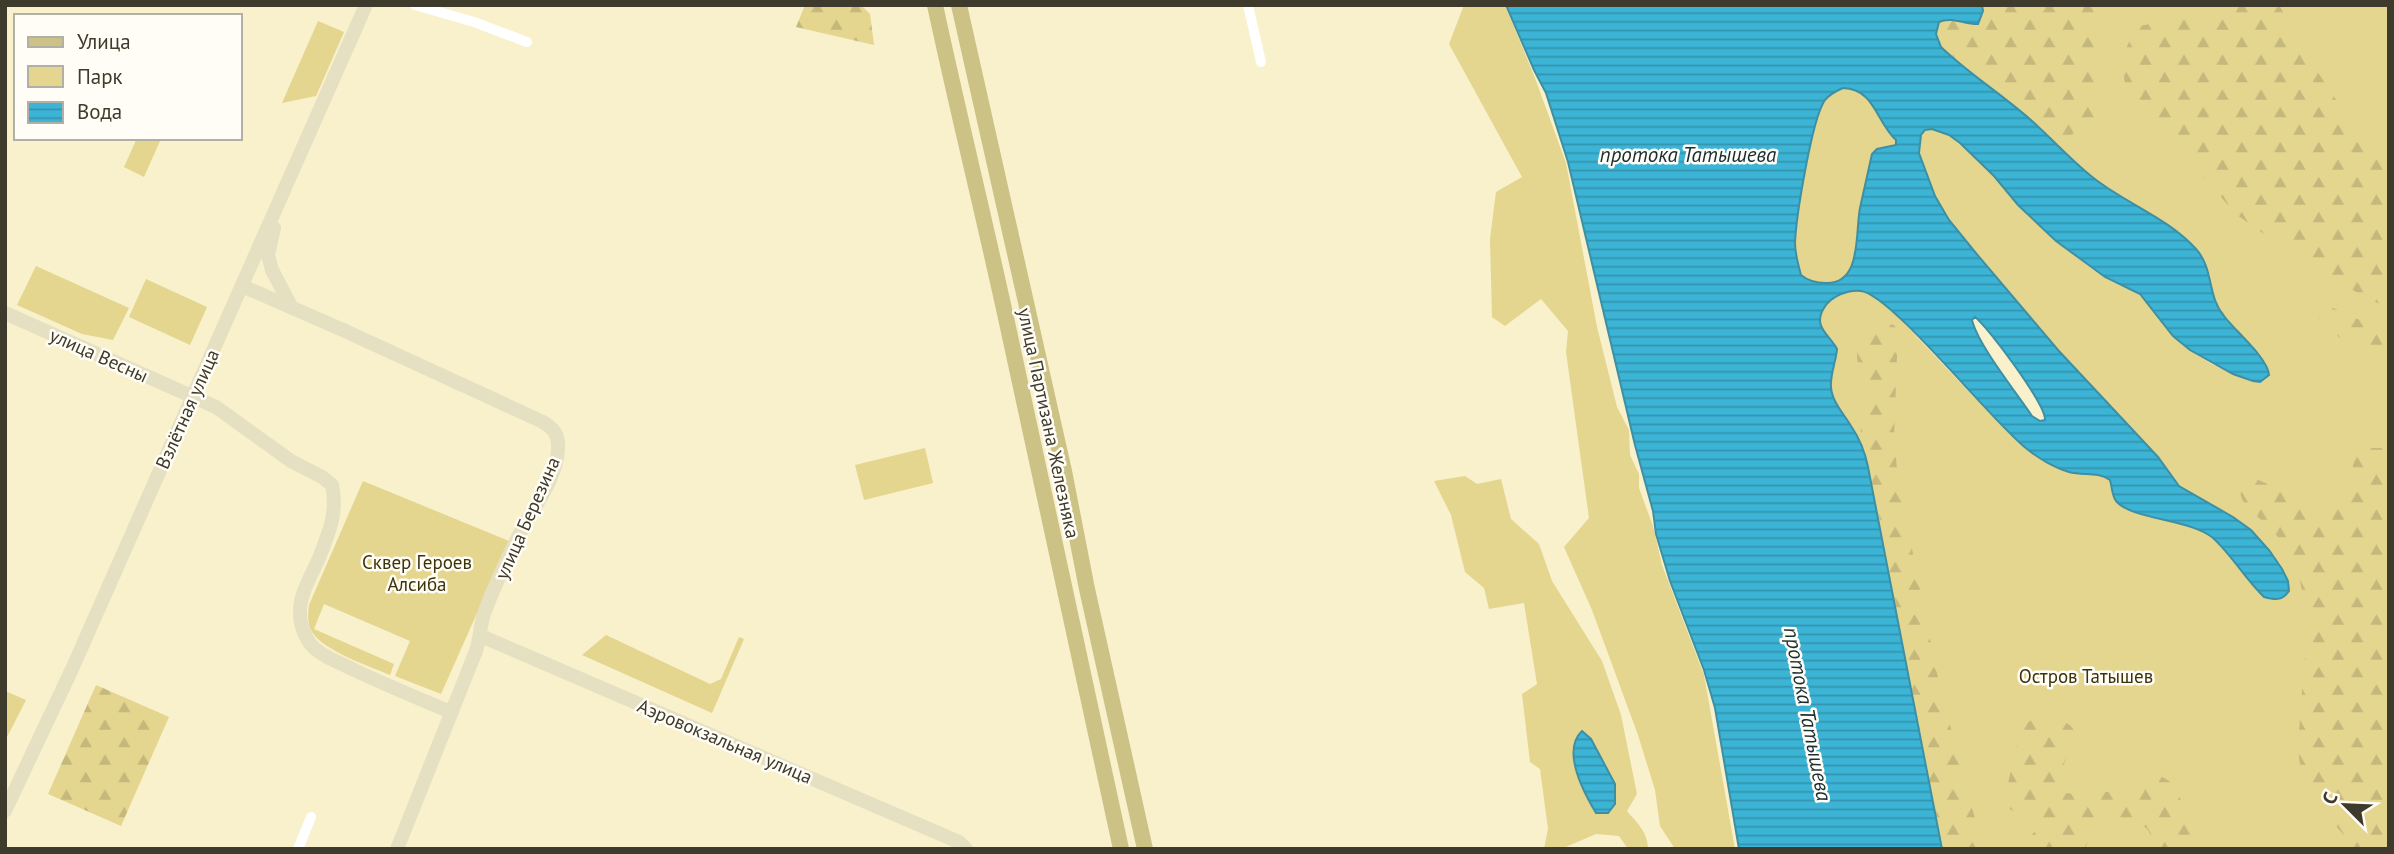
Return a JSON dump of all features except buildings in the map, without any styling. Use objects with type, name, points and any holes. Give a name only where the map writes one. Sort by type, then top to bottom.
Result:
[{"type":"main road","name":"улица Партизана Железняка","points":[[935,5],[1121,849]]},
{"type":"main road","name":"улица Партизана Железняка","points":[[959,5],[1062,459],[1087,589],[1145,849]]},
{"type":"main road","points":[[942,37],[949,26],[964,29]]},
{"type":"main road","points":[[1064,595],[1087,589]]},
{"type":"street","name":"Взлётная улица","points":[[5,811],[72,669],[366,5]]},
{"type":"street","points":[[415,5],[474,22],[527,42]]},
{"type":"street","points":[[1248,5],[1261,62]]},
{"type":"street","points":[[279,199],[268,256],[272,270],[292,308]]},
{"type":"street","name":"улица Березина","points":[[242,286],[543,422],[557,434],[557,458],[538,504],[521,531],[483,617],[481,636],[440,746],[397,849]]},
{"type":"street","name":"улица Весны","points":[[5,313],[193,397]]},
{"type":"street","points":[[193,397],[216,407],[281,454],[332,485],[335,505],[333,522],[301,599],[301,626],[316,650],[451,712]]},
{"type":"street","name":"Аэровокзальная улица","points":[[481,636],[959,842],[967,849]]},
{"type":"street","points":[[298,849],[311,817]]},
{"type":"green space","points":[[805,5],[861,5],[870,14],[874,45],[796,27]]},
{"type":"green space","points":[[1464,5],[1505,5],[1566,163],[1597,327],[1617,407],[1629,430],[1630,455],[1639,474],[1639,488],[1653,526],[1662,565],[1704,675],[1735,849],[1675,849],[1660,826],[1655,790],[1638,735],[1592,610],[1564,547],[1589,518],[1566,352],[1568,331],[1541,299],[1505,326],[1492,317],[1490,239],[1496,192],[1522,177],[1449,44]]},
{"type":"green space","name":"Остров Татышев","points":[[1982,5],[2389,5],[2389,849],[1942,849],[1864,449],[1831,390],[1836,361],[1835,343],[1822,329],[1819,320],[1824,307],[1830,301],[1849,291],[1862,290],[1873,296],[1899,318],[1990,414],[2084,473],[2104,476],[2110,480],[2115,499],[2123,507],[2202,531],[2212,537],[2254,587],[2209,504],[2179,486],[2140,437],[2058,350],[1949,220],[1922,163],[1921,140],[1925,130],[1938,130],[1964,145],[2038,225],[2104,277],[2145,299],[2171,332],[2195,354],[2238,376],[2266,379],[2261,358],[2219,310],[2212,297],[2210,275],[2137,206],[2091,176],[2032,121],[1975,25]]},
{"type":"green space","points":[[1982,5],[2093,5],[2098,109],[2097,115],[2089,123],[2056,143],[1941,47],[1936,34],[1939,22],[1952,20],[1975,25],[1981,18]]},
{"type":"green space","points":[[2244,5],[2279,5],[2311,62],[2389,174],[2389,309],[2291,253],[2237,215],[2128,93],[2124,58],[2129,42],[2140,26]]},
{"type":"green space","points":[[318,21],[344,32],[316,96],[282,103]]},
{"type":"green space","points":[[1843,88],[1858,92],[1869,101],[1896,145],[1877,149],[1860,209],[1850,270],[1841,281],[1820,283],[1801,274],[1795,243],[1796,230],[1805,168],[1820,110],[1827,98]]},
{"type":"green space","points":[[136,140],[160,141],[144,177],[124,167]]},
{"type":"green space","points":[[36,266],[129,308],[113,340],[82,334],[17,305]]},
{"type":"green space","points":[[146,279],[207,307],[190,345],[129,317]]},
{"type":"green space","points":[[2311,298],[2389,333],[2389,362],[2344,341],[2308,306],[2307,302]]},
{"type":"green space","points":[[1889,324],[1898,330],[1894,438],[1898,479],[1936,669],[1968,796],[1985,849],[1942,849],[1877,505],[1862,445],[1861,426],[1869,404],[1870,391],[1859,366],[1858,351],[1860,344],[1869,334]]},
{"type":"green space","points":[[925,448],[933,483],[864,500],[855,465]]},
{"type":"green space","points":[[2364,448],[2389,448],[2389,849],[2356,849],[2320,805],[2303,775],[2298,746],[2306,642],[2301,586],[2285,546],[2248,508],[2240,492],[2247,481],[2256,479],[2329,510],[2349,499],[2352,492],[2353,466],[2356,457]]},
{"type":"green space","points":[[1465,476],[1477,484],[1501,479],[1511,519],[1539,544],[1552,581],[1602,661],[1621,715],[1637,794],[1627,811],[1644,833],[1648,849],[1628,849],[1619,836],[1596,834],[1561,849],[1544,849],[1548,829],[1540,769],[1530,762],[1522,694],[1537,684],[1524,603],[1489,609],[1484,588],[1465,572],[1451,515],[1434,481]]},
{"type":"green space","name":"Сквер Героев Алсиба","points":[[363,481],[509,541],[441,694],[395,676],[410,641],[324,604],[314,629],[394,664],[390,675],[336,652],[318,639],[310,629],[309,605]]},
{"type":"green space","points":[[606,635],[710,684],[721,679],[739,637],[744,639],[712,713],[582,655]]},
{"type":"green space","points":[[96,685],[169,717],[121,826],[48,794]]},
{"type":"green space","points":[[5,691],[26,700],[5,741]]},
{"type":"green space","points":[[2035,718],[2064,722],[2069,724],[2075,733],[2064,764],[2055,779],[2060,791],[2074,794],[2104,792],[2129,788],[2148,778],[2163,778],[2174,788],[2195,827],[2197,839],[2194,849],[2157,849],[2147,829],[2141,824],[2119,819],[2097,828],[2085,849],[2023,849],[2042,821],[2042,816],[2039,811],[2030,807],[2012,810],[2005,797],[2018,738],[2025,724]]},
{"type":"water","name":"протока Татышева","points":[[1506,5],[1982,5],[1983,11],[1978,24],[1949,20],[1939,22],[1936,34],[1941,47],[2021,111],[2091,176],[2172,228],[2196,249],[2206,265],[2219,308],[2263,361],[2269,375],[2260,382],[2253,381],[2233,374],[2190,350],[2173,336],[2140,294],[2105,277],[2056,241],[1960,143],[1949,135],[1932,129],[1925,130],[1921,135],[1919,153],[1935,196],[1949,220],[1975,252],[2058,350],[2158,457],[2179,486],[2233,517],[2251,530],[2269,550],[2288,581],[2289,591],[2278,599],[2264,597],[2213,538],[2191,527],[2124,507],[2116,501],[2110,480],[2069,472],[2036,456],[2011,435],[1918,336],[1876,298],[1861,291],[1840,295],[1830,300],[1820,320],[1823,330],[1837,349],[1831,387],[1836,403],[1860,441],[1867,461],[1942,849],[1739,849],[1715,708],[1656,534],[1653,511],[1568,162],[1546,93]],"holes":[[[1843,88],[1854,90],[1869,100],[1896,140],[1896,145],[1877,149],[1872,154],[1851,267],[1838,281],[1819,283],[1801,275],[1795,243],[1796,230],[1805,168],[1820,110],[1827,98]],[[1975,317],[2016,367],[2036,399],[2045,420],[2040,421],[2032,416],[1998,368],[1976,330],[1972,320]]]},
{"type":"water","points":[[1582,731],[1591,739],[1615,784],[1615,804],[1608,813],[1596,813],[1577,772],[1574,749],[1576,739]]}]
